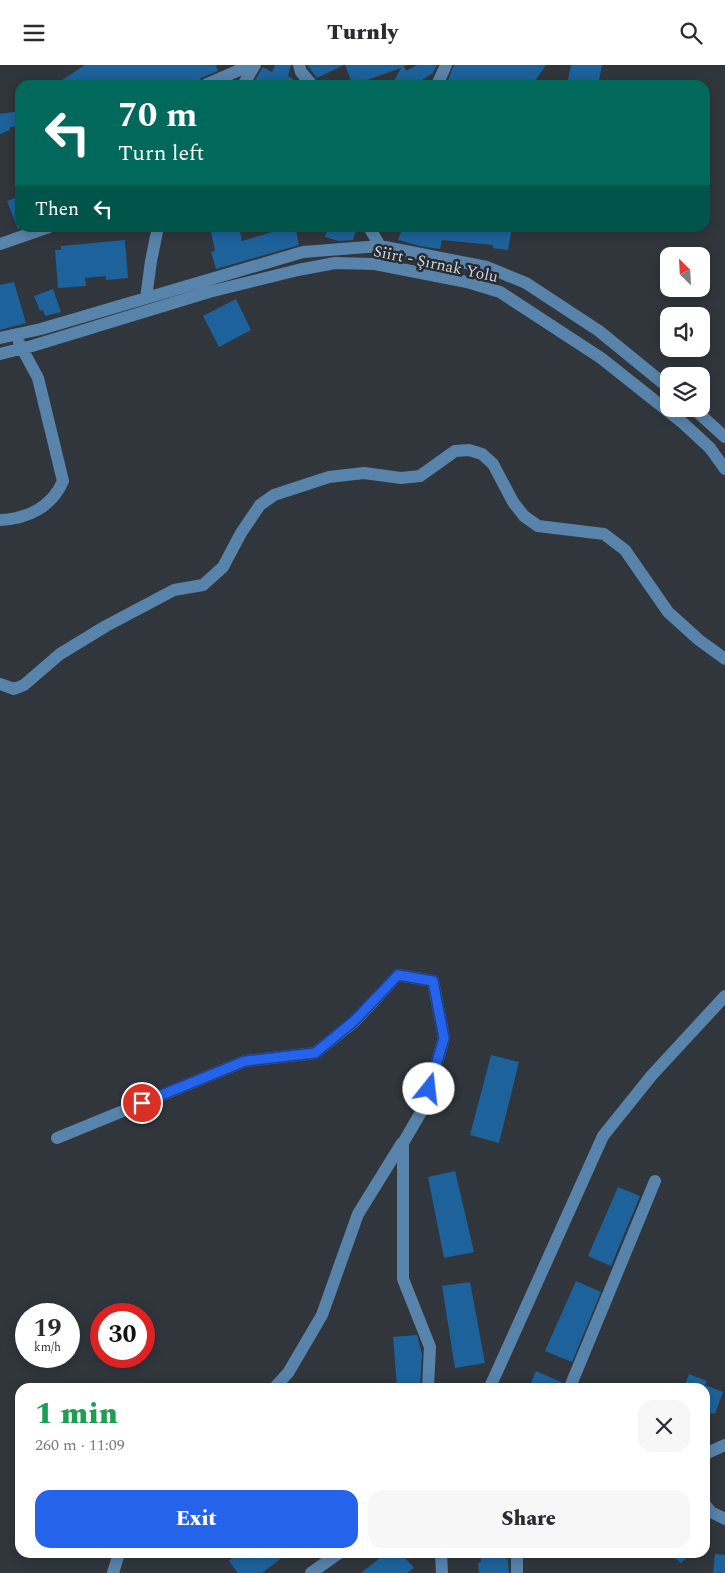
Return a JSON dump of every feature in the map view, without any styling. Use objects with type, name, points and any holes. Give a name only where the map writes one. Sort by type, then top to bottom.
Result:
[{"type":"street","points":[[217,80],[251,65]]},
{"type":"street","points":[[246,80],[255,65]]},
{"type":"street","points":[[299,65],[301,72],[308,80]]},
{"type":"street","points":[[439,80],[446,65]]},
{"type":"street","points":[[0,244],[35,232]]},
{"type":"street","points":[[146,297],[150,261],[157,232]]},
{"type":"street","points":[[372,232],[380,246]]},
{"type":"street","name":"Siirt - Şırnak Yolu","points":[[0,338],[303,252],[380,246],[487,267],[526,283],[600,331],[660,381]]},
{"type":"street","name":"Siirt - Şırnak Yolu","points":[[0,354],[209,292],[298,270],[335,263],[375,264],[467,282],[500,292],[608,364],[683,423],[710,448],[725,469]]},
{"type":"street","points":[[0,520],[12,520],[38,511],[58,493],[63,481],[38,378],[13,335]]},
{"type":"street","points":[[703,417],[725,437]]},
{"type":"street","points":[[0,684],[14,689],[24,685],[60,654],[106,626],[174,590],[203,585],[223,567],[241,533],[260,505],[274,495],[329,477],[364,473],[402,478],[420,476],[455,451],[469,450],[482,454],[493,464],[513,502],[524,516],[538,526],[604,534],[625,550],[668,612],[699,640],[725,659]]},
{"type":"street","points":[[57,1138],[245,1061],[315,1053],[354,1021],[398,975],[433,981],[444,1038],[424,1107],[358,1214],[322,1315],[288,1373],[279,1383]]},
{"type":"street","points":[[492,1383],[603,1136],[658,1068],[725,996]]},
{"type":"street","points":[[403,1143],[403,1279],[430,1347],[428,1383]]},
{"type":"street","points":[[572,1383],[655,1181]]},
{"type":"street","points":[[710,1452],[725,1445]]},
{"type":"street","points":[[710,1511],[725,1519]]},
{"type":"street","points":[[113,1573],[118,1558]]},
{"type":"street","points":[[311,1573],[332,1558]]},
{"type":"street","points":[[439,1572],[440,1558]]},
{"type":"street","points":[[517,1558],[518,1573]]},
{"type":"building","points":[[85,65],[216,65],[218,71],[200,80],[62,80]]},
{"type":"building","points":[[275,65],[291,65],[288,76],[294,80],[255,80],[263,67],[272,72]]},
{"type":"building","points":[[307,65],[344,65],[317,78]]},
{"type":"building","points":[[345,65],[407,65],[404,66],[406,71],[417,65],[437,65],[433,73],[422,80],[395,80],[401,68],[367,80],[351,80]]},
{"type":"building","points":[[454,65],[546,65],[536,80],[448,80]]},
{"type":"building","points":[[571,65],[602,65],[599,80],[568,80]]},
{"type":"building","points":[[15,112],[15,126],[10,127],[10,130],[0,134],[0,114]]},
{"type":"building","points":[[15,198],[15,221],[7,201]]},
{"type":"building","points":[[211,232],[240,232],[242,241],[272,232],[296,232],[299,245],[216,269],[211,252],[215,251]]},
{"type":"building","points":[[326,232],[355,232],[353,240],[339,241],[325,237]]},
{"type":"building","points":[[401,232],[511,232],[508,250],[493,248],[493,245],[442,240],[440,249],[398,240]]},
{"type":"building","points":[[125,240],[128,278],[106,280],[106,276],[85,278],[86,286],[58,288],[55,250],[61,250],[61,246]]},
{"type":"building","points":[[14,282],[26,323],[0,330],[0,285]]},
{"type":"building","points":[[53,289],[61,312],[45,316],[43,310],[40,311],[34,296]]},
{"type":"building","points":[[236,299],[251,330],[219,347],[203,316]]},
{"type":"building","points":[[491,1055],[519,1062],[499,1143],[470,1135]]},
{"type":"building","points":[[455,1171],[474,1252],[444,1258],[428,1177]]},
{"type":"building","points":[[618,1187],[640,1196],[611,1266],[588,1256]]},
{"type":"building","points":[[576,1281],[601,1292],[572,1362],[545,1351]]},
{"type":"building","points":[[470,1282],[485,1363],[455,1368],[442,1286]]},
{"type":"building","points":[[417,1335],[422,1354],[420,1383],[397,1383],[393,1337]]},
{"type":"building","points":[[536,1371],[563,1383],[531,1383]]},
{"type":"building","points":[[689,1374],[707,1381],[706,1383],[686,1383]]},
{"type":"building","points":[[710,1387],[723,1392],[715,1414],[710,1412]]},
{"type":"building","points":[[715,1554],[725,1555],[725,1573],[713,1573]]},
{"type":"building","points":[[233,1558],[282,1558],[262,1573],[238,1573],[229,1561]]},
{"type":"building","points":[[380,1558],[405,1558],[414,1568],[407,1573],[361,1573]]},
{"type":"building","points":[[481,1558],[506,1558],[508,1559],[509,1573],[479,1573],[478,1563],[481,1562]]},
{"type":"building","points":[[676,1558],[686,1558],[681,1563]]},
{"type":"route","points":[[142,1103],[245,1061],[315,1053],[354,1021],[398,975],[433,981],[444,1038],[429,1089]]}]
